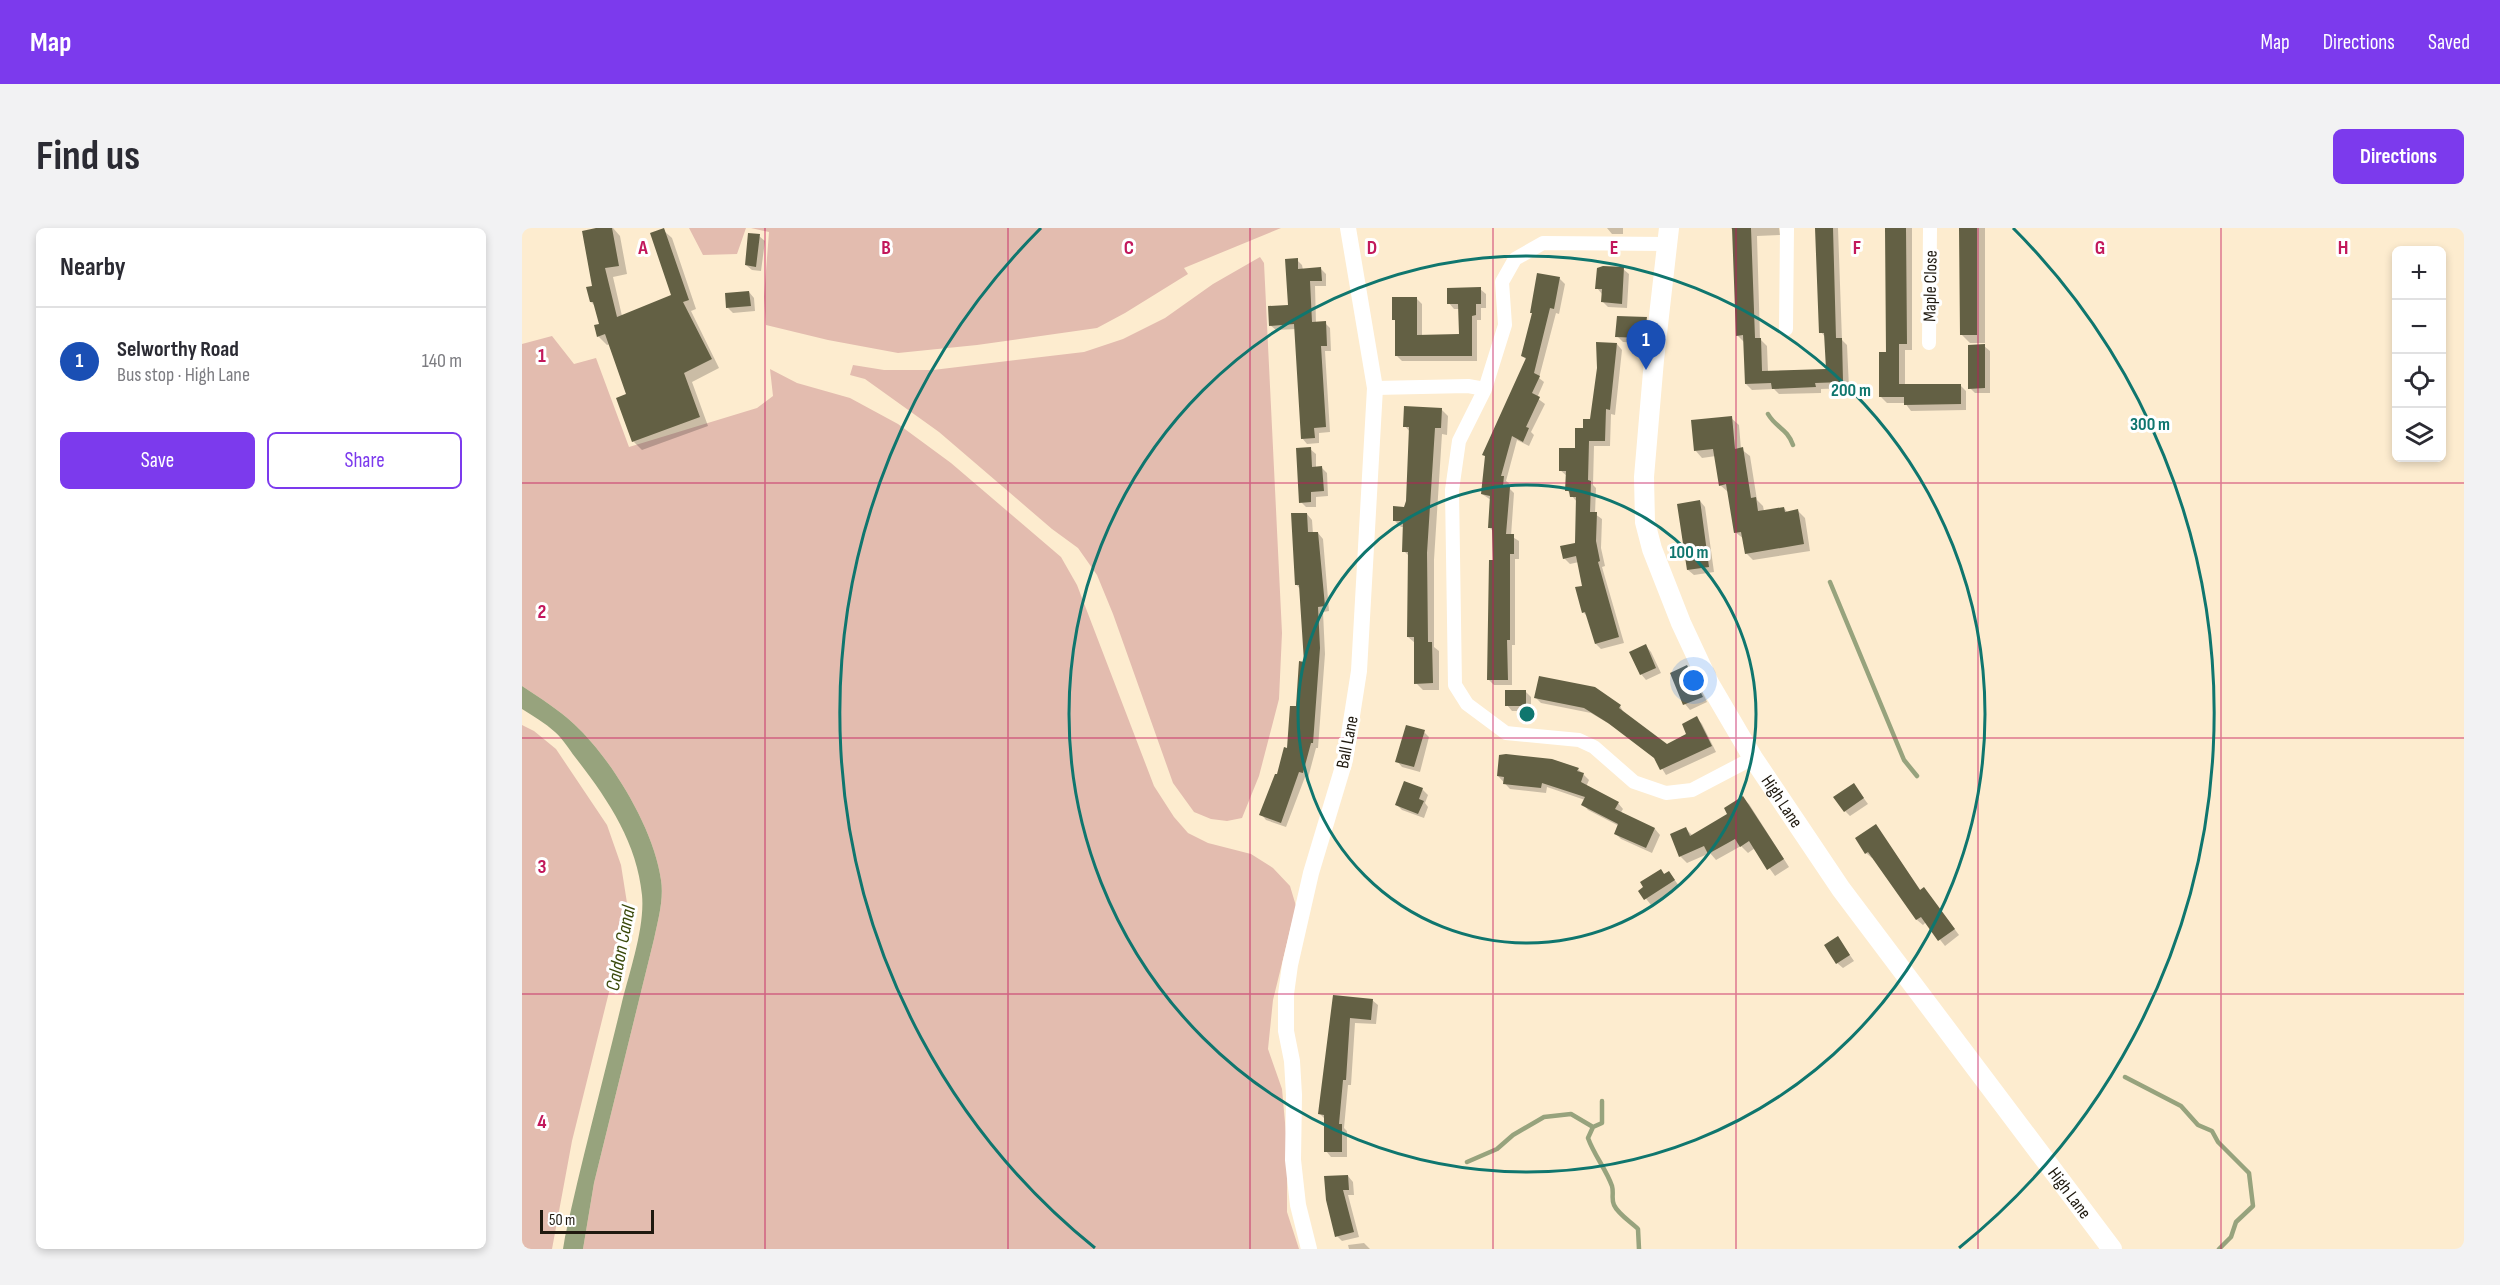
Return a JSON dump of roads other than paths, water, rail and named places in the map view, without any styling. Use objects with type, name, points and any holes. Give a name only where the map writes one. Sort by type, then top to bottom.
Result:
[{"type":"main road","name":"High Lane","points":[[1669,236],[1644,477],[1645,522],[1659,570],[1681,623],[1709,683],[1753,758],[1841,889],[2112,1249]]},
{"type":"street","name":"Ball Lane","points":[[1309,1249],[1296,1194],[1293,1160],[1294,1095],[1292,1061],[1286,1031],[1286,994],[1290,965],[1311,873],[1345,760],[1359,671],[1375,388],[1348,228]]},
{"type":"street","points":[[1786,329],[1787,228]]},
{"type":"street","name":"Maple Close","points":[[1929,343],[1930,228]]},
{"type":"street","points":[[1669,236],[1543,243],[1515,259],[1502,282],[1505,325],[1485,389],[1459,441],[1452,490],[1455,685],[1467,704],[1506,733],[1580,740],[1594,747],[1634,782],[1666,793],[1692,790],[1753,758]]},
{"type":"street","points":[[1375,388],[1468,386],[1485,389]]},
{"type":"waterway","points":[[1768,414],[1788,435],[1793,445]]},
{"type":"waterway","points":[[1830,582],[1904,760],[1917,776]]},
{"type":"waterway","points":[[2125,1077],[2181,1106],[2198,1125],[2212,1131],[2218,1142],[2249,1173],[2253,1206],[2236,1222],[2231,1237],[2219,1249]]},
{"type":"waterway","points":[[1602,1101],[1602,1123],[1593,1127],[1588,1138],[1612,1186],[1614,1205],[1638,1229],[1639,1249]]},
{"type":"waterway","points":[[1467,1162],[1497,1149],[1513,1135],[1544,1117],[1571,1114],[1593,1127]]},
{"type":"place","name":"Selworthy Road","points":[[1646,370]]},
{"type":"water label","name":"Caldon Canal","points":[[620,948]]}]
